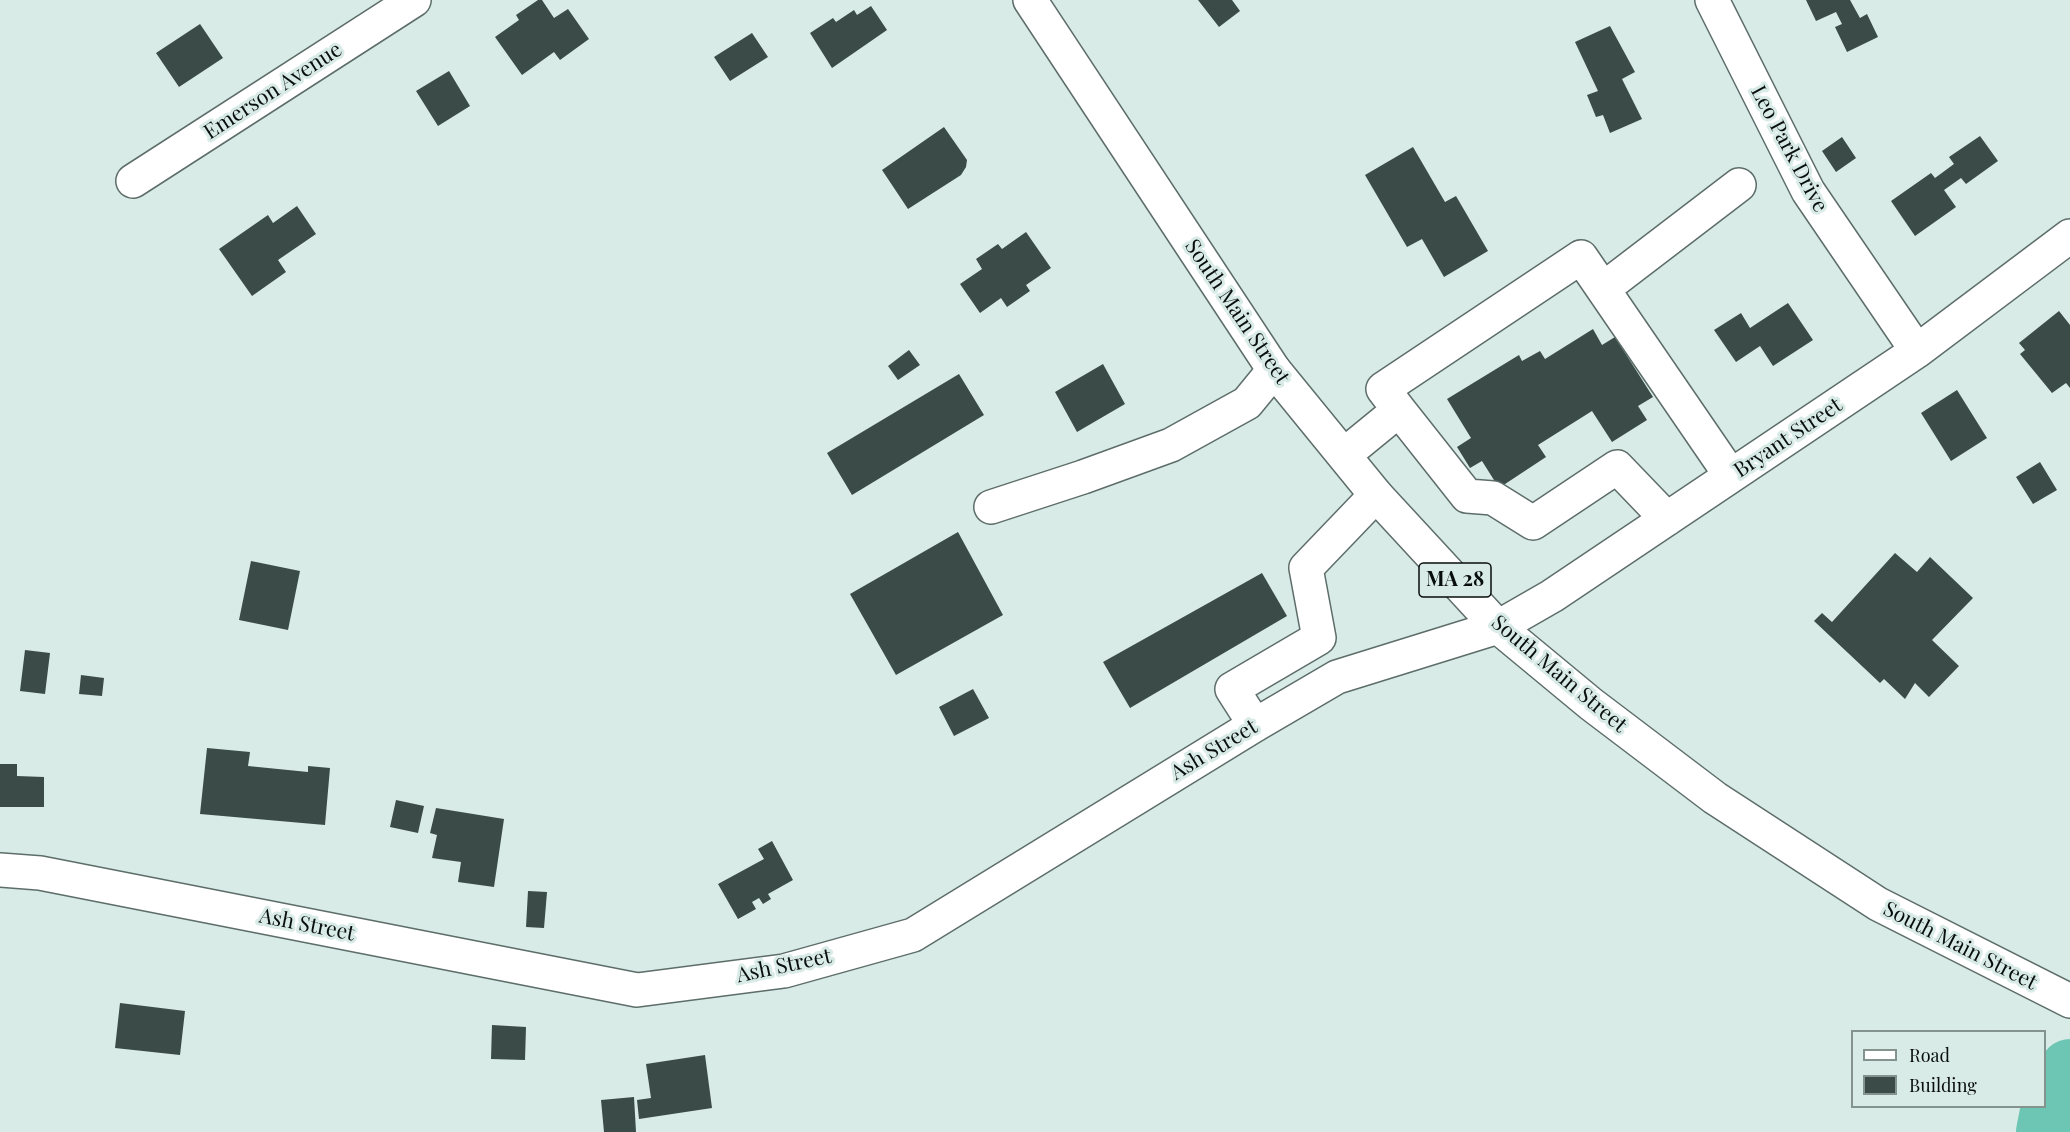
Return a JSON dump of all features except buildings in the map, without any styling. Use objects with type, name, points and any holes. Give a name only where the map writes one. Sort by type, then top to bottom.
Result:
[{"type":"street","name":"Emerson Avenue","points":[[133,181],[414,0]]},
{"type":"street","name":"South Main Street","points":[[1030,0],[1274,370],[1376,495],[1498,627],[1592,704],[1715,798],[1878,904],[2057,995]]},
{"type":"street","name":"Leo Park Drive","points":[[1712,0],[1808,191],[1917,351]]},
{"type":"street","points":[[1603,289],[1739,185]]},
{"type":"street","name":"Bryant Street","points":[[1498,627],[1552,596],[1917,351],[2070,236]]},
{"type":"street","points":[[1667,519],[1617,467],[1533,523],[1493,498],[1467,496],[1383,389],[1581,257],[1731,476]]},
{"type":"street","points":[[991,507],[1171,446],[1247,403],[1274,370]]},
{"type":"street","points":[[1344,455],[1399,410]]},
{"type":"street","points":[[1348,674],[1319,638],[1306,568],[1376,495]]},
{"type":"street","name":"Ash Street","points":[[0,870],[40,873],[637,990],[784,970],[913,935],[1255,724],[1337,677],[1498,627]]},
{"type":"street","points":[[1255,724],[1232,689],[1319,638]]},
{"type":"waterway","points":[[2047,1132],[2055,1091],[2070,1070]]}]
